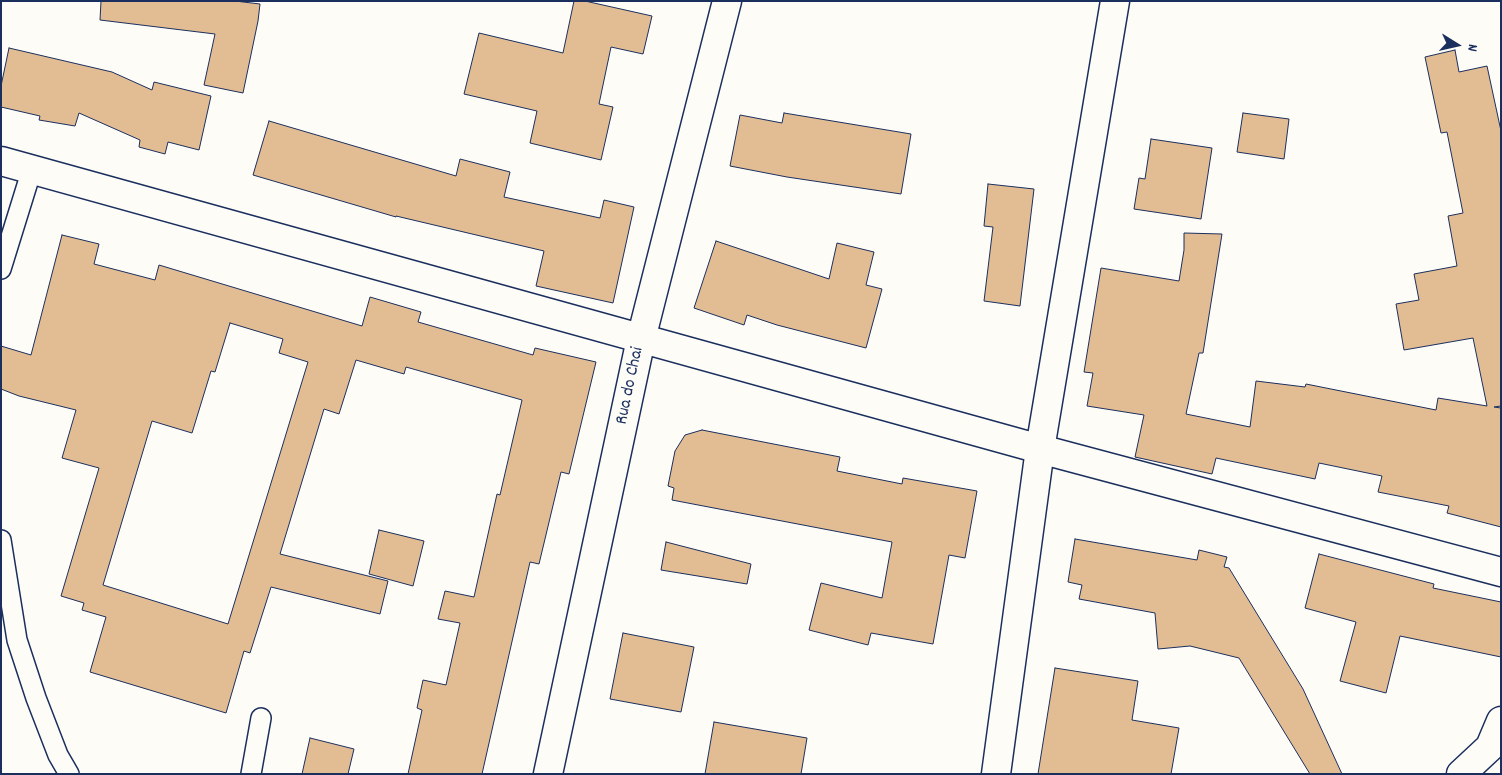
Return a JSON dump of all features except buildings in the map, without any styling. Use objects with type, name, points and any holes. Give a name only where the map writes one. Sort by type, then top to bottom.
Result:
[{"type":"street","name":"Rua do Chai","points":[[548,774],[641,339],[728,1]]},
{"type":"street","points":[[996,774],[1040,449],[1115,1]]},
{"type":"street","points":[[1,161],[1040,449],[1501,572]]},
{"type":"street","points":[[1461,774],[1490,747],[1501,721]]},
{"type":"lane","points":[[1,269],[32,170]]},
{"type":"lane","points":[[1,540],[17,640],[36,698],[58,755],[69,774]]},
{"type":"lane","points":[[251,774],[261,718]]}]
